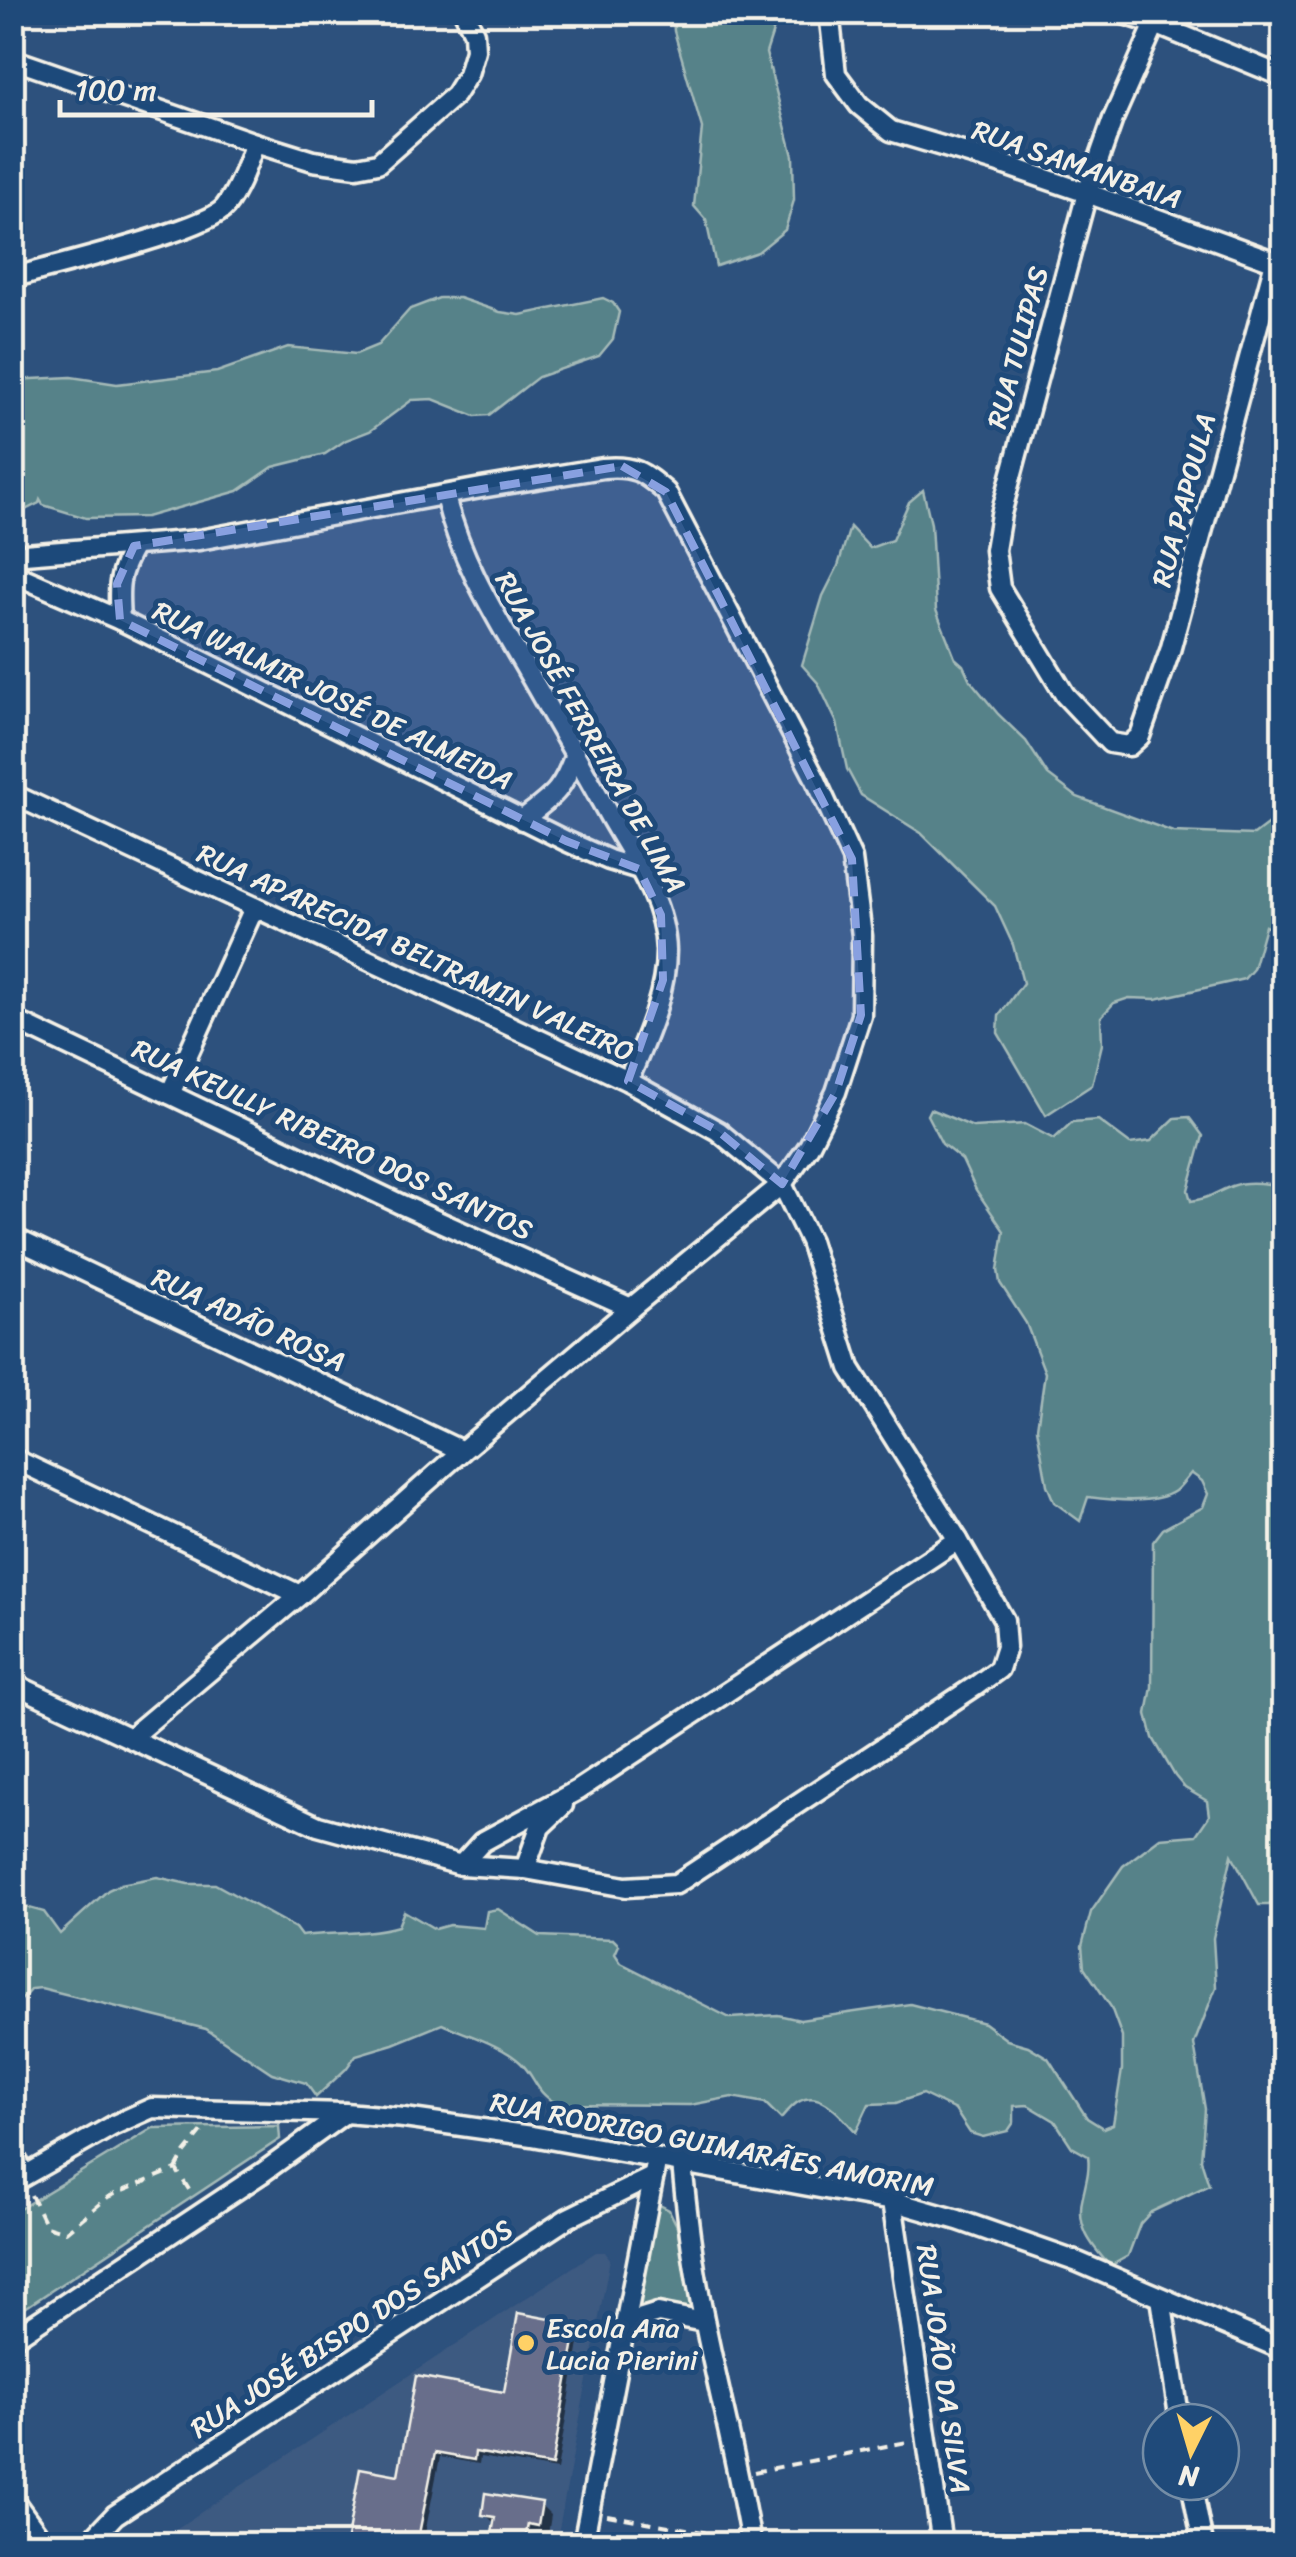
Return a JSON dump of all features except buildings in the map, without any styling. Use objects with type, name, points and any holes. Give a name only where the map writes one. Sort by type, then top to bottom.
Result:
[{"type":"street","points":[[12,59],[254,143],[313,161],[357,168],[378,164],[455,95],[468,74],[475,50],[474,33],[464,12]]},
{"type":"street","name":"RUA SAMANBAIA","points":[[829,12],[836,74],[859,105],[891,131],[996,162],[1280,263]]},
{"type":"street","points":[[1118,12],[1159,18],[1284,77]]},
{"type":"street","name":"RUA TULIPAS","points":[[1129,746],[1110,743],[1065,695],[1000,588],[995,550],[1001,514],[1087,193],[1113,119],[1159,18]]},
{"type":"street","points":[[12,276],[196,226],[224,210],[242,178],[254,143]]},
{"type":"street","name":"RUA PAPOULA","points":[[1129,746],[1140,736],[1170,652],[1280,263]]},
{"type":"street","points":[[12,555],[199,540],[622,466],[643,472],[666,492],[815,778],[852,859],[862,936],[861,1016],[836,1092],[809,1146],[782,1184],[462,1451],[130,1738]]},
{"type":"street","name":"RUA JOSÉ FERREIRA DE LIMA","points":[[445,496],[464,553],[490,606],[639,869],[661,915],[666,949],[663,980],[628,1082]]},
{"type":"street","name":"RUA WALMIR JOSÉ DE ALMEIDA","points":[[120,620],[117,584],[134,546]]},
{"type":"street","name":"RUA WALMIR JOSÉ DE ALMEIDA","points":[[12,574],[120,620],[566,842],[639,869]]},
{"type":"street","name":"RUA WALMIR JOSÉ DE ALMEIDA","points":[[522,820],[555,794],[566,780],[575,754]]},
{"type":"street","name":"RUA APARECIDA BELTRAMIN VALEIRO","points":[[12,794],[628,1082],[718,1131],[782,1184]]},
{"type":"street","points":[[170,1094],[254,908]]},
{"type":"street","name":"RUA KEULLY RIBEIRO DOS SANTOS","points":[[12,1018],[400,1204],[631,1308]]},
{"type":"street","points":[[12,1683],[318,1826],[461,1865],[524,1869],[626,1887],[676,1884],[999,1669],[1006,1647],[1004,1620],[850,1368],[810,1242],[782,1184]]},
{"type":"street","name":"RUA ADÃO ROSA","points":[[12,1237],[462,1451]]},
{"type":"street","points":[[12,1458],[300,1595]]},
{"type":"street","points":[[461,1865],[482,1842],[578,1790],[958,1540]]},
{"type":"street","points":[[524,1869],[540,1827],[578,1790]]},
{"type":"street","name":"RUA RODRIGO GUIMARÃES AMORIM","points":[[19,2179],[152,2108],[345,2112],[404,2118],[495,2131],[655,2167],[682,2163],[892,2201],[1078,2262],[1284,2350]]},
{"type":"street","points":[[12,2339],[262,2173],[345,2112]]},
{"type":"street","points":[[12,2152],[19,2179]]},
{"type":"street","points":[[682,2163],[704,2322],[740,2474],[751,2542]]},
{"type":"street","points":[[583,2544],[655,2167]]},
{"type":"street","name":"RUA JOSÉ BISPO DOS SANTOS","points":[[93,2544],[116,2515],[568,2218],[655,2167]]},
{"type":"street","name":"RUA JOÃO DA SILVA","points":[[892,2201],[942,2544]]},
{"type":"street","points":[[1161,2298],[1177,2402]]},
{"type":"street","points":[[626,2322],[658,2313],[704,2322]]},
{"type":"street","points":[[12,2498],[46,2544]]},
{"type":"street","points":[[1195,2502],[1203,2544]]},
{"type":"path","points":[[31,2195],[46,2226],[66,2232],[108,2197],[176,2169],[208,2122]]},
{"type":"path","points":[[176,2169],[196,2202]]},
{"type":"path","points":[[740,2474],[925,2438]]},
{"type":"path","points":[[590,2512],[751,2542]]},
{"type":"highlighted area","points":[[622,466],[666,492],[852,859],[861,1015],[836,1092],[782,1184],[718,1131],[628,1081],[663,980],[661,915],[639,869],[566,841],[120,620],[117,584],[134,546]]},
{"type":"shaded area","points":[[596,2252],[605,2252],[610,2259],[556,2544],[153,2544]]},
{"type":"green space","points":[[673,13],[779,13],[766,53],[793,156],[794,200],[785,230],[758,252],[716,266],[706,220],[694,206],[702,128],[674,31]]},
{"type":"green space","points":[[439,298],[459,298],[520,315],[603,298],[619,312],[613,339],[599,356],[538,377],[489,415],[475,416],[433,399],[412,400],[370,431],[325,454],[273,467],[238,491],[146,517],[86,518],[43,505],[40,500],[13,516],[13,380],[71,377],[117,384],[217,372],[288,347],[356,354],[378,345],[410,309]]},
{"type":"green space","points":[[923,490],[931,524],[936,610],[955,658],[998,714],[1026,741],[1048,775],[1077,797],[1173,832],[1254,835],[1283,813],[1283,942],[1275,930],[1265,926],[1253,969],[1244,979],[1156,999],[1129,998],[1114,1003],[1101,1017],[1102,1044],[1092,1085],[1046,1115],[998,1033],[999,1016],[1023,983],[1013,945],[995,906],[921,833],[861,795],[847,769],[837,723],[818,683],[802,665],[850,527],[870,548],[892,540],[909,502]]},
{"type":"green space","points":[[930,1109],[973,1127],[1025,1124],[1054,1139],[1072,1122],[1098,1120],[1130,1144],[1151,1141],[1175,1118],[1189,1117],[1203,1136],[1188,1190],[1191,1201],[1244,1183],[1283,1187],[1283,1892],[1269,1905],[1259,1905],[1232,1855],[1213,1938],[1216,1987],[1194,2044],[1205,2109],[1201,2160],[1209,2185],[1151,2212],[1140,2224],[1128,2256],[1110,2266],[1091,2243],[1081,2217],[1088,2156],[1072,2147],[1055,2121],[1028,2105],[1014,2106],[1014,2122],[1008,2131],[983,2137],[970,2133],[955,2110],[922,2094],[896,2103],[869,2104],[856,2132],[824,2102],[808,2098],[797,2102],[781,2119],[765,2103],[732,2097],[690,2105],[557,2104],[513,2057],[442,2024],[356,2055],[316,2097],[306,2083],[272,2073],[206,2029],[41,1988],[31,1989],[13,2009],[12,1898],[18,1905],[44,1912],[60,1934],[108,1890],[157,1877],[188,1884],[215,1884],[295,1928],[301,1936],[386,1929],[398,1926],[404,1911],[435,1929],[449,1925],[484,1928],[487,1911],[498,1909],[540,1936],[613,1939],[619,1945],[615,1954],[621,1963],[730,2018],[778,2015],[800,2020],[910,2004],[984,2023],[1007,2040],[1048,2058],[1087,2118],[1103,2128],[1113,2124],[1122,2070],[1122,2037],[1111,2007],[1084,1967],[1082,1946],[1091,1912],[1123,1866],[1160,1838],[1196,1835],[1209,1816],[1207,1801],[1185,1788],[1175,1776],[1153,1738],[1147,1714],[1152,1687],[1153,1542],[1163,1529],[1203,1507],[1208,1494],[1202,1481],[1191,1473],[1175,1491],[1156,1498],[1088,1497],[1080,1521],[1054,1502],[1047,1485],[1037,1428],[1045,1373],[1026,1323],[1000,1283],[1004,1231],[976,1190],[962,1160],[942,1144],[927,1115]]},
{"type":"green space","points":[[279,2126],[280,2139],[13,2316],[13,2213],[153,2128]]},
{"type":"green space","points":[[654,2202],[669,2210],[677,2226],[693,2308],[634,2305]]},
{"type":"place","name":"Escola Ana Lucia Pierini","points":[[526,2343]]}]
